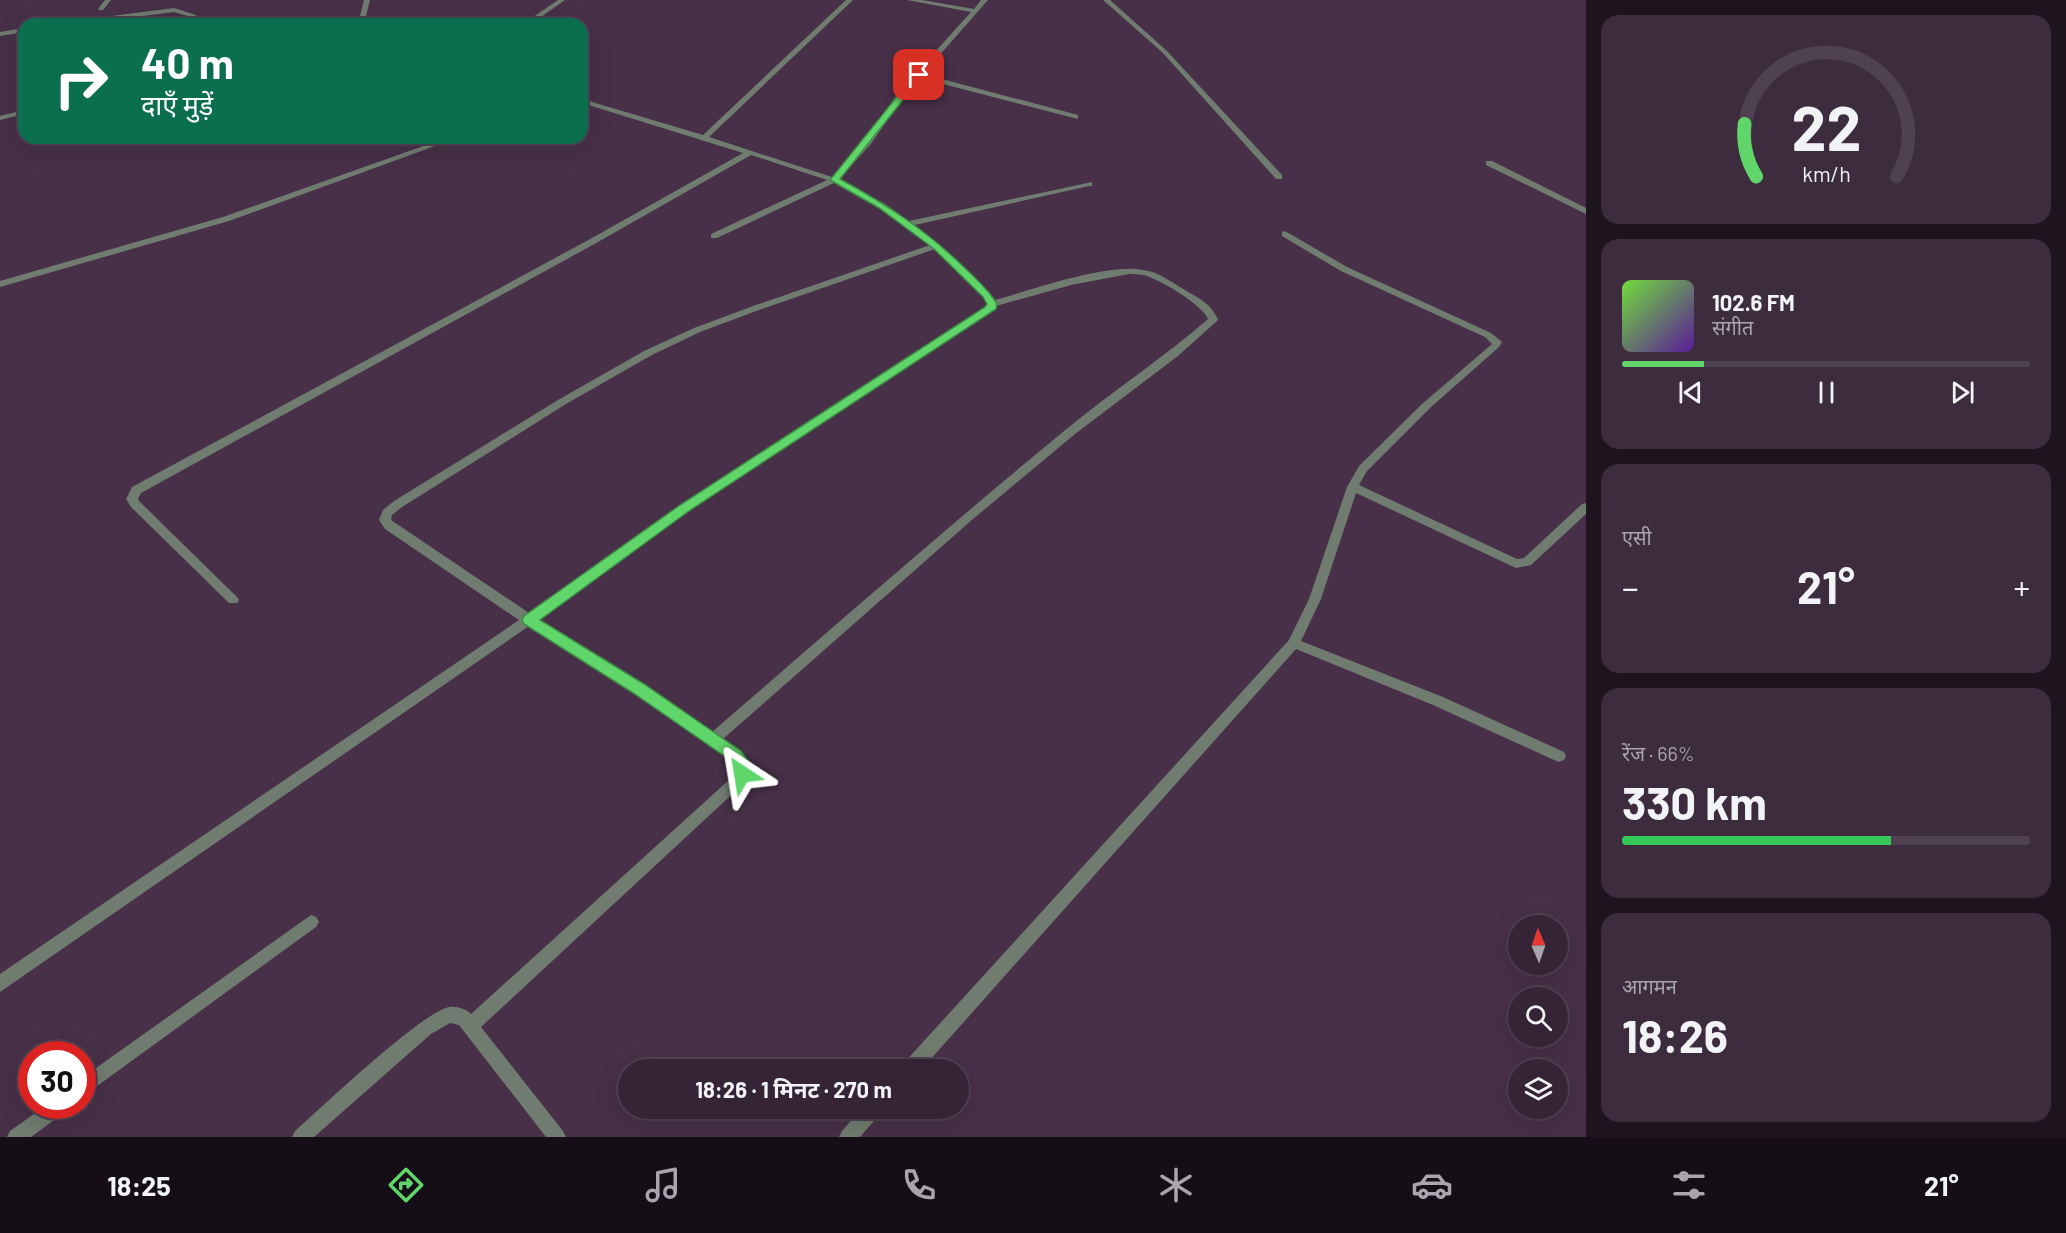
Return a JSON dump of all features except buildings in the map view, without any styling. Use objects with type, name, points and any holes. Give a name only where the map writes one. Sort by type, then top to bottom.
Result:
[{"type":"street","points":[[101,9],[108,0]]},
{"type":"street","points":[[362,18],[367,0]]},
{"type":"street","points":[[535,18],[562,0]]},
{"type":"street","points":[[705,137],[850,0]]},
{"type":"street","points":[[910,0],[977,11]]},
{"type":"street","points":[[714,236],[834,180],[919,75],[985,0]]},
{"type":"street","points":[[1106,0],[1164,51],[1279,177]]},
{"type":"street","points":[[104,18],[174,10],[189,12],[194,18]]},
{"type":"street","points":[[0,34],[18,31]]},
{"type":"street","points":[[919,75],[1075,117]]},
{"type":"street","points":[[588,103],[705,137],[834,180],[882,206],[908,224],[936,246],[987,295],[992,304]]},
{"type":"street","points":[[0,118],[18,114]]},
{"type":"street","points":[[0,284],[226,219],[436,144]]},
{"type":"street","points":[[233,600],[135,504],[132,499],[136,490],[603,236],[750,152]]},
{"type":"street","points":[[1489,163],[1586,212]]},
{"type":"street","points":[[908,224],[1089,184]]},
{"type":"street","points":[[919,1059],[1294,643],[1315,598],[1353,487],[1372,458],[1467,368],[1496,345],[1497,342],[1488,335],[1344,269],[1285,234]]},
{"type":"street","points":[[470,1026],[735,783],[742,774],[743,765],[735,756],[639,688],[529,620],[389,526],[385,520],[387,513],[562,402],[648,353],[697,330],[756,308],[936,246]]},
{"type":"street","points":[[712,740],[969,516],[1071,431],[1174,354],[1213,320],[1212,314],[1202,304],[1156,277],[1133,270],[1077,281],[992,304]]},
{"type":"street","points":[[0,984],[529,620],[684,508],[982,316],[992,304]]},
{"type":"street","points":[[1353,487],[1515,564],[1527,562],[1586,507]]},
{"type":"street","points":[[1294,643],[1438,701],[1559,756]]},
{"type":"street","points":[[96,1079],[311,922]]},
{"type":"street","points":[[301,1137],[425,1028],[449,1015],[463,1017],[557,1137]]},
{"type":"street","points":[[16,1137],[41,1119]]},
{"type":"street","points":[[848,1137],[864,1119]]},
{"type":"route","points":[[742,774],[743,765],[735,756],[639,688],[529,620],[684,508],[990,309],[992,304],[987,295],[936,246],[882,206],[834,180],[919,75]]}]
